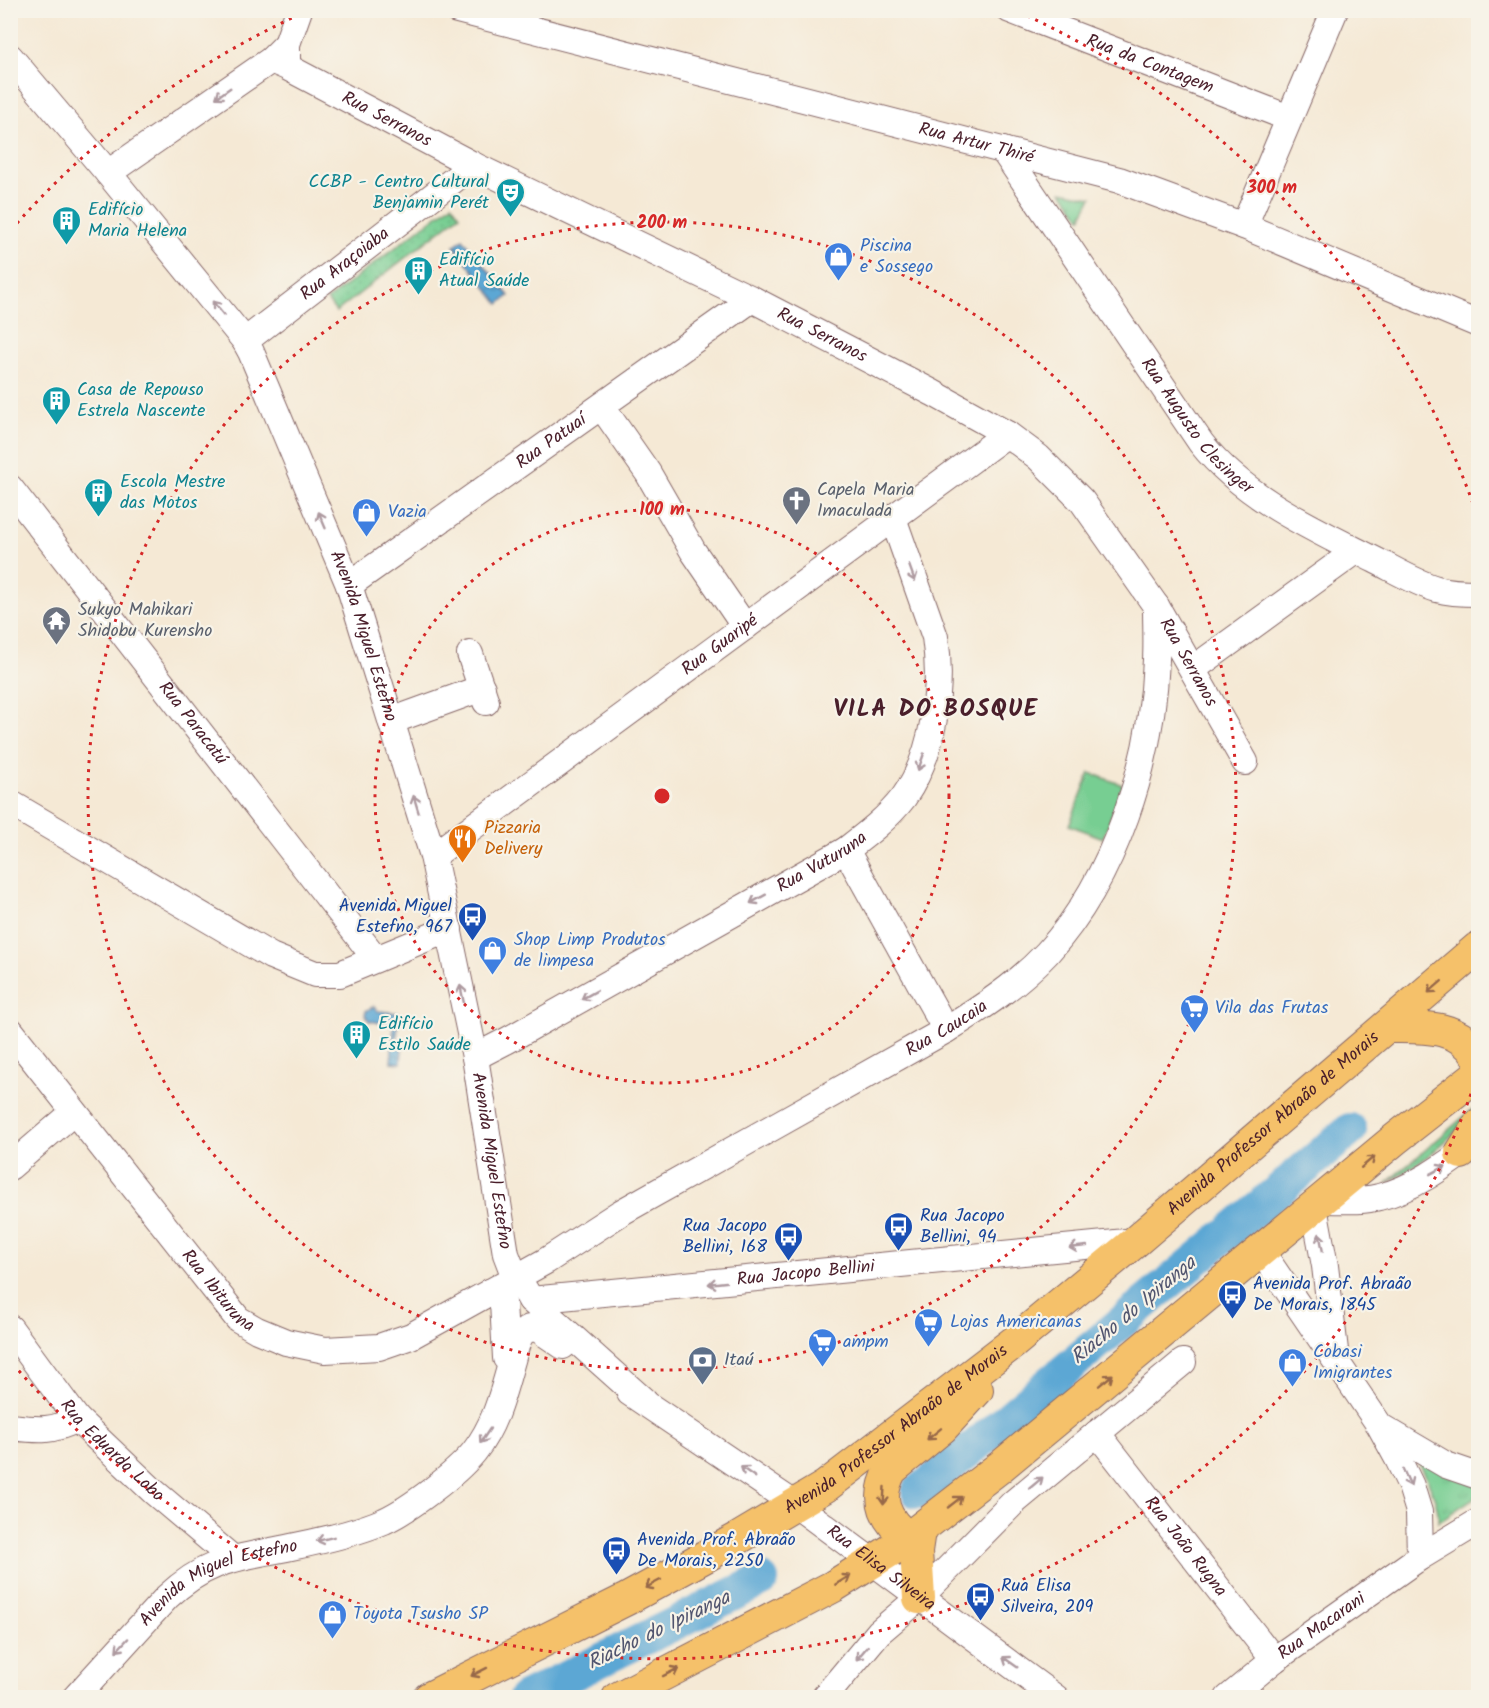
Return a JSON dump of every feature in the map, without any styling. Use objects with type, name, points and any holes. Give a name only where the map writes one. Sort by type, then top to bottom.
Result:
[{"type":"main road","name":"Avenida Professor Abraão de Morais","points":[[429,1698],[627,1599],[796,1505],[855,1465],[1013,1343],[1137,1241],[1479,948]]},
{"type":"main road","points":[[1389,1027],[1439,1029],[1463,1038],[1478,1056]]},
{"type":"main road","points":[[618,1698],[834,1586],[914,1534],[1000,1467],[1394,1140],[1479,1074]]},
{"type":"main road","points":[[1470,1147],[1479,1126]]},
{"type":"main road","points":[[914,1534],[895,1527],[884,1507],[882,1495],[886,1478],[891,1470],[942,1428],[977,1389],[1013,1343]]},
{"type":"main road","points":[[914,1534],[919,1598]]},
{"type":"street","points":[[108,173],[282,57],[299,10]]},
{"type":"street","name":"Rua Artur Thiré","points":[[457,10],[1119,180],[1244,226],[1479,324]]},
{"type":"street","name":"Rua da Contagem","points":[[1010,10],[1289,118]]},
{"type":"street","points":[[1244,226],[1335,10]]},
{"type":"street","name":"Avenida Miguel Estefno","points":[[10,57],[245,341],[349,585],[433,856],[475,1057],[507,1254],[516,1277],[531,1300]]},
{"type":"street","name":"Rua Serranos","points":[[282,57],[473,165],[752,299],[1007,434],[1038,457],[1082,501],[1156,606],[1245,762]]},
{"type":"street","name":"Rua Augusto Clesinger","points":[[1003,150],[1201,443],[1216,463],[1234,480],[1356,551],[1436,589],[1479,593]]},
{"type":"street","name":"Rua Araçoiaba","points":[[245,341],[473,165]]},
{"type":"street","name":"Rua Patuaí","points":[[349,585],[752,299]]},
{"type":"street","points":[[602,407],[648,473],[693,551],[744,627]]},
{"type":"street","name":"Rua Guaripé","points":[[433,856],[1007,434]]},
{"type":"street","name":"Rua Paracatú","points":[[10,488],[376,959]]},
{"type":"street","name":"Rua Vuturuna","points":[[475,1057],[846,849],[884,820],[904,796],[919,769],[936,708],[938,658],[935,637],[893,518]]},
{"type":"street","points":[[1193,669],[1356,551]]},
{"type":"street","name":"Rua Caucaia","points":[[516,1277],[546,1261],[620,1213],[946,1030],[982,1008],[1046,954],[1093,889],[1130,804],[1141,767],[1150,719],[1156,661],[1156,606]]},
{"type":"street","points":[[391,721],[484,695],[470,654]]},
{"type":"street","points":[[10,803],[270,956],[315,974],[340,974],[449,928]]},
{"type":"street","points":[[846,849],[946,1030]]},
{"type":"street","name":"Rua Ibituruna","points":[[10,1030],[238,1319],[256,1330],[286,1342],[325,1350],[379,1347],[411,1336],[516,1277]]},
{"type":"street","points":[[10,1167],[74,1112]]},
{"type":"street","points":[[1336,1362],[1319,1203],[1358,1200],[1393,1193],[1449,1164],[1470,1147]]},
{"type":"street","name":"Rua Jacopo Bellini","points":[[531,1300],[1137,1241]]},
{"type":"street","points":[[1261,1251],[1380,1426],[1411,1486],[1419,1512],[1420,1557]]},
{"type":"street","name":"Avenida Miguel Estefno","points":[[490,1292],[503,1302],[506,1382]]},
{"type":"street","points":[[506,1350],[531,1300]]},
{"type":"street","name":"Rua Elisa Silveira","points":[[531,1300],[644,1401]]},
{"type":"street","name":"Rua Eduardo Lobo","points":[[10,1328],[77,1419],[154,1492],[232,1558]]},
{"type":"street","name":"Avenida Miguel Estefno","points":[[75,1698],[182,1582],[232,1558],[330,1538],[384,1521],[450,1475],[473,1453],[492,1424],[518,1339],[525,1330],[530,1328]]},
{"type":"street","name":"Rua Elisa Silveira","points":[[530,1328],[538,1329],[589,1366],[796,1505],[919,1598],[1035,1680],[1056,1698]]},
{"type":"street","points":[[825,1698],[879,1632],[919,1598],[1013,1503],[1183,1362]]},
{"type":"street","points":[[10,1427],[61,1428],[77,1419]]},
{"type":"street","points":[[1380,1426],[1446,1465],[1479,1476]]},
{"type":"street","name":"Rua João Rugna","points":[[1097,1433],[1274,1660]]},
{"type":"street","points":[[1419,1512],[1448,1539]]},
{"type":"street","name":"Rua Macarani","points":[[1232,1696],[1274,1660],[1420,1557],[1479,1522]]},
{"type":"green space","points":[[1062,191],[1092,197],[1081,218]]},
{"type":"green space","points":[[452,204],[460,215],[336,312],[327,300]]},
{"type":"green space","points":[[1090,773],[1123,785],[1103,838],[1069,825]]},
{"type":"green space","points":[[1475,1107],[1458,1129],[1436,1150],[1387,1183]]},
{"type":"green space","points":[[1411,1447],[1478,1481],[1478,1495],[1438,1522],[1433,1494]]},
{"type":"water","points":[[463,239],[509,296],[499,304],[454,246]]},
{"type":"water","points":[[374,1006],[378,1011],[399,1013],[396,1047],[402,1049],[401,1063],[391,1062],[394,1025],[369,1021],[365,1015],[366,1011]]},
{"type":"waterway","name":"Riacho do Ipiranga","points":[[918,1492],[1350,1130]]},
{"type":"waterway","name":"Riacho do Ipiranga","points":[[525,1698],[762,1580]]},
{"type":"place","name":"CCBP - Centro Cultural Benjamin Perét","points":[[510,218]]},
{"type":"place","name":"Edifício Maria Helena","points":[[67,246]]},
{"type":"place","name":"Piscina e Sossego","points":[[839,282]]},
{"type":"place","name":"Edifício Atual Saúde","points":[[418,296]]},
{"type":"place","name":"Casa de Repouso Estrela Nascente","points":[[56,426]]},
{"type":"place","name":"Escola Mestre das Motos","points":[[99,518]]},
{"type":"place","name":"Capela Maria Imaculada","points":[[796,526]]},
{"type":"place","name":"Vazia","points":[[367,538]]},
{"type":"place","name":"Sukyo Mahikari Shidobu Kurensho","points":[[57,646]]},
{"type":"place","name":"Pizzaria Delivery","points":[[463,864]]},
{"type":"place","name":"Avenida Miguel Estefno, 967","points":[[473,942]]},
{"type":"place","name":"Shop Limp Produtos de limpesa","points":[[493,976]]},
{"type":"place","name":"Vila das Frutas","points":[[1194,1034]]},
{"type":"place","name":"Edifício Estilo Saúde","points":[[357,1060]]},
{"type":"place","name":"Rua Jacopo Bellini, 94","points":[[899,1252]]},
{"type":"place","name":"Rua Jacopo Bellini, 168","points":[[788,1262]]},
{"type":"place","name":"Avenida Prof. Abraão De Morais, 1845","points":[[1232,1320]]},
{"type":"place","name":"Lojas Americanas","points":[[929,1348]]},
{"type":"place","name":"ampm","points":[[822,1368]]},
{"type":"place","name":"Itaú","points":[[703,1386]]},
{"type":"place","name":"Cobasi Imigrantes","points":[[1292,1388]]},
{"type":"place","name":"Avenida Prof. Abraão De Morais, 2250","points":[[616,1576]]},
{"type":"place","name":"Rua Elisa Silveira, 209","points":[[980,1622]]},
{"type":"place","name":"Toyota Tsusho SP","points":[[332,1640]]},
{"type":"district","name":"VILA DO BOSQUE","points":[[936,709]]}]
